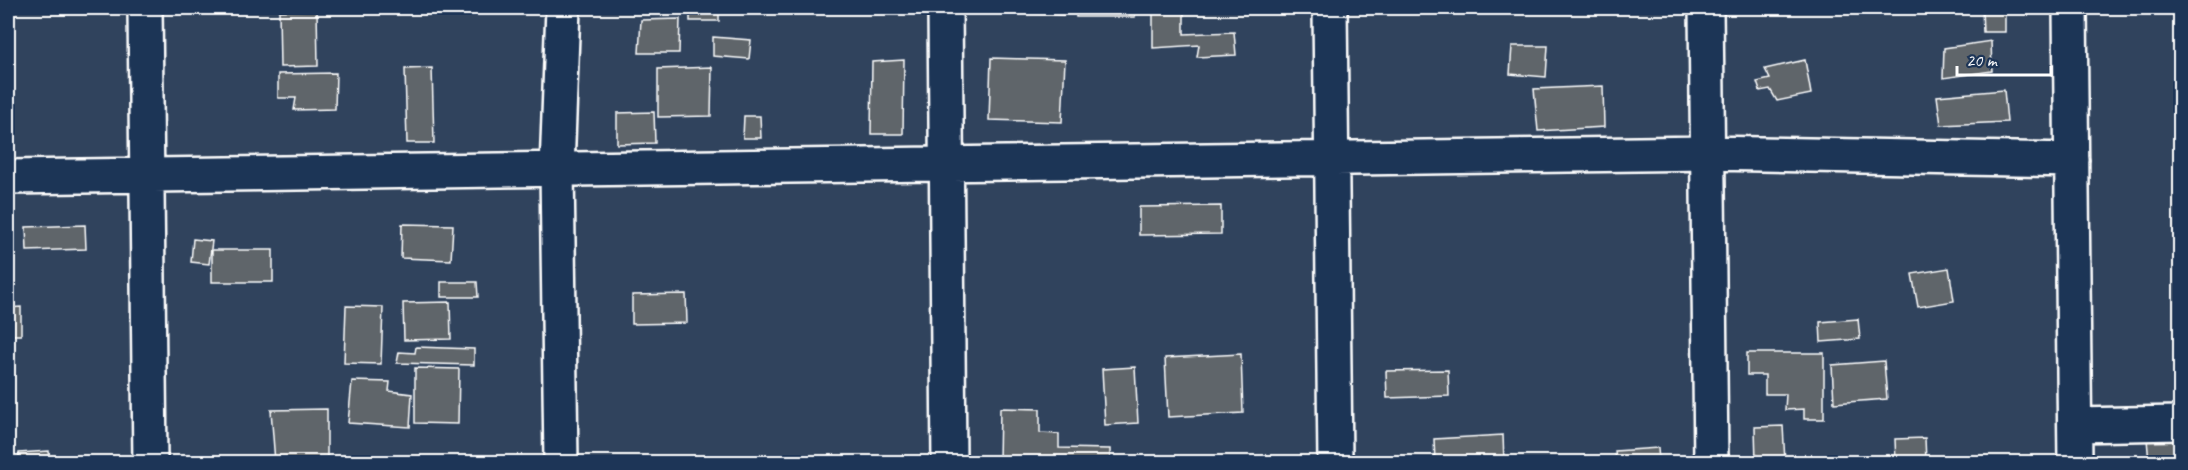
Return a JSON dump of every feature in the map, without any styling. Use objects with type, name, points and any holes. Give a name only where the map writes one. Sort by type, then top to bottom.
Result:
[{"type":"street","points":[[145,8],[150,462]]},
{"type":"street","points":[[561,462],[557,169],[562,8]]},
{"type":"street","points":[[945,8],[949,462]]},
{"type":"street","points":[[1330,8],[1335,462]]},
{"type":"street","points":[[1706,8],[1711,462]]},
{"type":"street","points":[[2070,8],[2075,462]]},
{"type":"street","points":[[8,177],[1708,153],[2072,160]]},
{"type":"street","points":[[2075,424],[2181,423]]},
{"type":"building","points":[[690,8],[719,8],[719,21],[690,21]]},
{"type":"building","points":[[1011,8],[1064,8],[1063,15],[1011,12]]},
{"type":"building","points":[[1076,8],[1134,8],[1135,17],[1076,17]]},
{"type":"building","points":[[1153,8],[1184,8],[1184,34],[1234,32],[1236,55],[1197,57],[1199,45],[1153,48]]},
{"type":"building","points":[[1982,8],[2005,8],[2005,32],[1983,32]]},
{"type":"building","points":[[317,10],[318,66],[280,67],[279,11]]},
{"type":"building","points":[[680,19],[679,53],[639,53],[641,20]]},
{"type":"building","points":[[713,37],[751,40],[749,59],[713,56]]},
{"type":"building","points":[[1991,41],[1992,71],[1943,78],[1944,48]]},
{"type":"building","points":[[1512,46],[1548,46],[1546,77],[1510,74]]},
{"type":"building","points":[[991,58],[1065,60],[1062,122],[989,120]]},
{"type":"building","points":[[904,60],[903,134],[871,134],[872,62]]},
{"type":"building","points":[[1805,60],[1811,94],[1777,101],[1770,89],[1760,91],[1757,82],[1770,79],[1765,69]]},
{"type":"building","points":[[712,67],[711,116],[658,117],[658,69]]},
{"type":"building","points":[[432,68],[434,143],[407,143],[405,69]]},
{"type":"building","points":[[336,73],[335,109],[294,110],[296,98],[278,98],[278,74]]},
{"type":"building","points":[[1603,86],[1604,127],[1538,131],[1534,89]]},
{"type":"building","points":[[2004,90],[2007,122],[1941,125],[1937,96]]},
{"type":"building","points":[[654,112],[655,143],[617,144],[617,113]]},
{"type":"building","points":[[744,116],[760,116],[761,138],[743,138]]},
{"type":"building","points":[[1221,206],[1221,234],[1139,235],[1139,207]]},
{"type":"building","points":[[402,224],[453,225],[451,260],[401,258]]},
{"type":"building","points":[[85,225],[86,249],[27,251],[26,227]]},
{"type":"building","points":[[193,239],[212,241],[209,264],[191,262]]},
{"type":"building","points":[[212,250],[273,250],[273,282],[212,282]]},
{"type":"building","points":[[1949,268],[1954,301],[1918,307],[1912,274]]},
{"type":"building","points":[[441,282],[477,282],[478,297],[441,297]]},
{"type":"building","points":[[686,294],[687,323],[632,324],[632,295]]},
{"type":"building","points":[[450,302],[451,339],[404,340],[403,303]]},
{"type":"building","points":[[346,306],[383,307],[381,364],[344,363]]},
{"type":"building","points":[[21,307],[21,335],[8,335],[8,308]]},
{"type":"building","points":[[1858,319],[1860,339],[1821,342],[1820,322]]},
{"type":"building","points":[[416,347],[474,349],[474,365],[397,363],[399,352],[415,353]]},
{"type":"building","points":[[1747,353],[1824,353],[1824,419],[1804,419],[1804,409],[1785,410],[1786,394],[1765,394],[1765,375],[1747,375]]},
{"type":"building","points":[[1241,354],[1243,413],[1168,417],[1165,358]]},
{"type":"building","points":[[1884,361],[1887,399],[1834,403],[1832,365]]},
{"type":"building","points":[[1135,367],[1138,423],[1105,425],[1102,369]]},
{"type":"building","points":[[415,368],[459,369],[458,424],[415,423]]},
{"type":"building","points":[[1448,370],[1449,396],[1387,398],[1386,371]]},
{"type":"building","points":[[352,381],[390,382],[389,391],[412,394],[410,427],[348,423]]},
{"type":"building","points":[[1000,408],[1040,409],[1040,433],[1059,434],[1059,448],[1110,449],[1110,462],[999,462]]},
{"type":"building","points":[[327,409],[327,462],[275,462],[271,410]]},
{"type":"building","points":[[1783,426],[1785,462],[1756,462],[1755,427]]},
{"type":"building","points":[[1503,435],[1504,462],[1435,462],[1434,439]]},
{"type":"building","points":[[1925,438],[1926,462],[1896,462],[1895,439]]},
{"type":"building","points":[[2180,438],[2180,462],[2149,462],[2147,439]]},
{"type":"building","points":[[1658,448],[1659,462],[1616,462],[1615,451]]},
{"type":"building","points":[[49,451],[50,462],[19,462],[19,453]]}]
